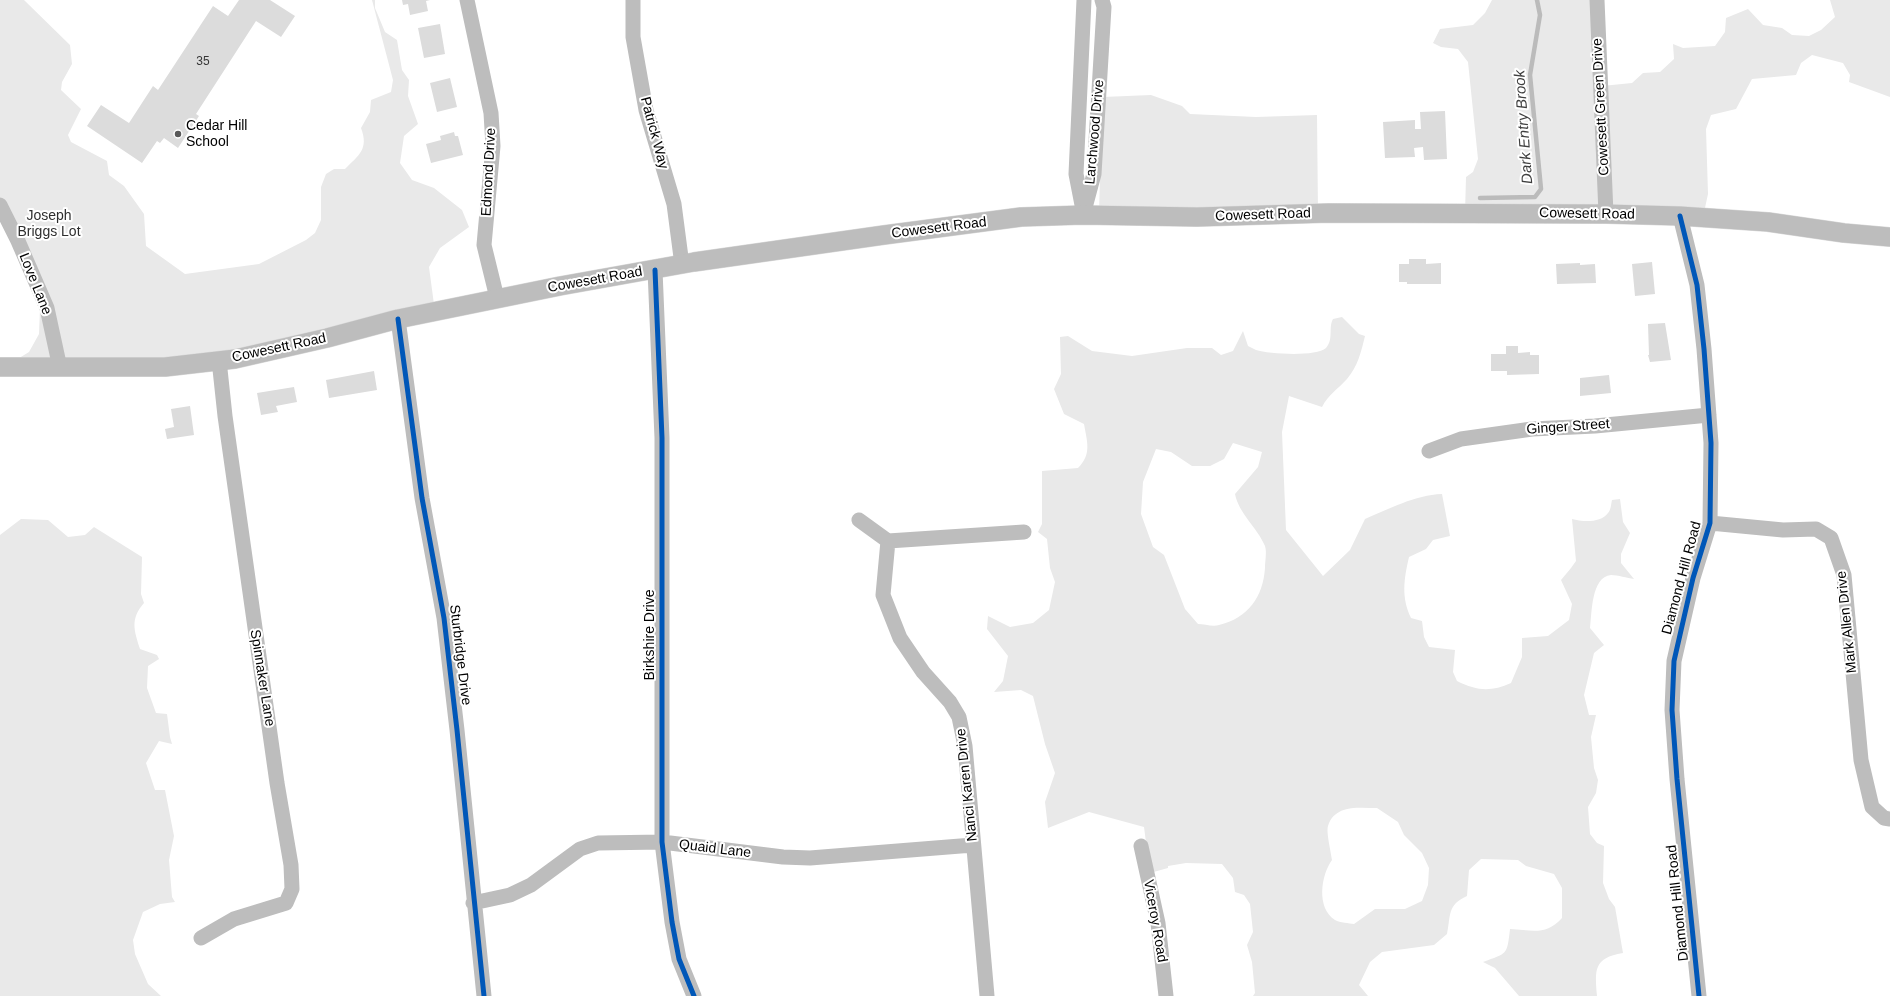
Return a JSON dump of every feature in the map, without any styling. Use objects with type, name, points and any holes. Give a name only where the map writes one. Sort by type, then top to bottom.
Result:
[{"type":"main road","name":"Cowesett Road","points":[[0,367],[165,367],[234,359],[319,340],[398,319],[497,298],[682,265],[884,234],[1021,217],[1083,215],[1197,217],[1329,213],[1606,214],[1680,216],[1768,222],[1844,233],[1890,236]]},
{"type":"street","name":"Edmond Drive","points":[[467,0],[491,113],[493,146],[484,245],[497,298]]},
{"type":"street","name":"Patrick Way","points":[[633,0],[633,37],[646,110],[674,204],[682,265]]},
{"type":"street","name":"Larchwood Drive","points":[[1083,215],[1076,174],[1084,0]]},
{"type":"street","name":"Larchwood Drive","points":[[1083,215],[1094,174],[1104,7],[1102,0]]},
{"type":"street","name":"Cowesett Green Drive","points":[[1596,0],[1606,214]]},
{"type":"street","name":"Love Lane","points":[[0,205],[18,241],[47,308],[60,368]]},
{"type":"street","name":"Diamond Hill Road","points":[[1680,216],[1696,285],[1704,348],[1709,415],[1710,523],[1687,603],[1674,661],[1672,710],[1677,779],[1699,996]]},
{"type":"street","name":"Birkshire Drive","points":[[655,270],[662,446],[662,842],[672,922],[679,959],[694,996]]},
{"type":"street","name":"Sturbridge Drive","points":[[398,319],[422,498],[444,618],[484,996]]},
{"type":"street","name":"Spinnaker Lane","points":[[201,938],[234,919],[286,904],[292,888],[291,866],[277,782],[236,498],[219,360]]},
{"type":"street","name":"Ginger Street","points":[[1429,451],[1461,439],[1532,429],[1595,426],[1709,415]]},
{"type":"street","points":[[859,520],[888,541],[1024,532]]},
{"type":"street","name":"Mark Allen Drive","points":[[1710,523],[1783,530],[1816,529],[1831,538],[1844,575],[1861,760],[1872,808],[1884,818],[1890,818]]},
{"type":"street","name":"Nanci Karen Drive","points":[[888,541],[883,596],[900,638],[923,672],[950,702],[959,717],[965,746],[987,996]]},
{"type":"street","name":"Quaid Lane","points":[[473,903],[510,895],[531,885],[580,849],[598,843],[662,842],[783,857],[810,858],[973,845]]},
{"type":"street","name":"Viceroy Road","points":[[1141,846],[1158,923],[1166,996]]},
{"type":"green space","name":"Joseph Briggs Lot","points":[[0,0],[24,0],[70,45],[72,64],[62,82],[61,90],[81,109],[68,135],[71,142],[107,161],[109,175],[124,186],[144,214],[146,246],[185,274],[259,264],[306,240],[315,233],[321,220],[321,187],[326,174],[334,169],[345,169],[358,155],[363,147],[364,141],[361,128],[370,112],[371,100],[391,92],[393,80],[372,0],[375,0],[375,8],[385,32],[397,40],[402,70],[409,80],[408,96],[418,124],[404,136],[400,163],[412,180],[434,188],[462,210],[469,227],[440,248],[429,267],[435,312],[237,360],[11,363],[29,352],[39,334],[40,309],[0,206]]},
{"type":"green space","points":[[1492,0],[1597,0],[1602,86],[1632,83],[1643,73],[1660,72],[1674,59],[1673,44],[1683,48],[1715,46],[1725,32],[1726,18],[1748,9],[1763,25],[1782,28],[1792,35],[1809,36],[1821,30],[1835,17],[1830,0],[1890,0],[1890,97],[1849,82],[1850,75],[1843,63],[1812,55],[1801,63],[1796,75],[1752,79],[1736,109],[1711,115],[1706,129],[1708,194],[1703,217],[1465,213],[1466,177],[1473,172],[1478,159],[1468,62],[1458,49],[1441,47],[1433,43],[1440,29],[1473,25],[1485,13]]},
{"type":"green space","points":[[1151,95],[1182,106],[1190,114],[1256,117],[1317,115],[1318,213],[1099,215],[1102,98]]},
{"type":"green space","points":[[1342,317],[1359,334],[1365,336],[1354,369],[1347,379],[1327,399],[1322,407],[1289,396],[1282,432],[1286,530],[1323,576],[1350,550],[1365,519],[1412,500],[1442,494],[1450,536],[1433,540],[1426,549],[1409,557],[1404,588],[1406,603],[1411,618],[1422,621],[1424,637],[1429,647],[1455,650],[1453,672],[1457,681],[1471,687],[1484,689],[1497,688],[1511,683],[1522,657],[1522,638],[1548,636],[1569,620],[1572,604],[1561,580],[1576,561],[1572,519],[1592,521],[1601,519],[1609,512],[1612,500],[1620,499],[1623,522],[1630,533],[1621,554],[1621,563],[1634,579],[1611,575],[1604,577],[1596,589],[1592,605],[1590,628],[1604,645],[1594,653],[1584,695],[1589,715],[1596,715],[1591,737],[1594,768],[1598,780],[1596,793],[1588,807],[1590,834],[1597,843],[1604,846],[1603,883],[1609,899],[1615,907],[1623,953],[1613,955],[1601,962],[1596,972],[1597,996],[1519,996],[1495,968],[1483,962],[1497,957],[1504,952],[1508,944],[1510,929],[1538,931],[1544,930],[1556,924],[1562,918],[1562,888],[1554,874],[1526,866],[1518,860],[1481,859],[1469,870],[1467,896],[1461,899],[1453,907],[1447,934],[1434,945],[1382,952],[1370,962],[1359,985],[1368,996],[1253,996],[1255,993],[1252,962],[1247,945],[1253,932],[1250,904],[1244,895],[1235,892],[1233,878],[1222,864],[1186,863],[1168,866],[1168,868],[1150,873],[1144,827],[1089,812],[1048,828],[1045,802],[1055,773],[1045,744],[1033,696],[1021,690],[994,692],[1003,681],[1008,656],[987,629],[988,616],[1010,627],[1033,623],[1049,610],[1055,582],[1050,568],[1047,539],[1038,532],[1042,524],[1042,471],[1078,468],[1087,453],[1084,424],[1064,414],[1054,389],[1061,374],[1060,337],[1068,336],[1092,351],[1132,356],[1187,348],[1212,348],[1221,355],[1233,351],[1243,331],[1248,346],[1256,350],[1271,353],[1303,354],[1321,351],[1326,348],[1330,341],[1333,319]],"holes":[[[1233,443],[1262,452],[1258,467],[1235,494],[1240,508],[1262,539],[1266,548],[1264,578],[1257,597],[1246,612],[1229,622],[1217,626],[1198,624],[1185,609],[1164,555],[1153,547],[1141,514],[1143,482],[1156,449],[1171,452],[1192,466],[1210,466],[1224,459]],[[1355,808],[1377,808],[1398,822],[1404,835],[1422,853],[1429,868],[1428,885],[1422,901],[1405,909],[1375,909],[1354,924],[1337,921],[1329,915],[1325,908],[1322,891],[1325,874],[1332,860],[1328,837],[1328,826],[1331,819],[1342,811]]]},
{"type":"green space","points":[[21,519],[48,520],[68,537],[85,535],[94,527],[142,557],[141,594],[144,603],[137,614],[134,625],[140,649],[157,655],[159,659],[148,666],[147,688],[156,713],[167,714],[172,744],[159,741],[146,763],[155,790],[165,790],[174,836],[169,860],[172,897],[175,902],[160,904],[143,912],[133,940],[135,954],[148,984],[161,996],[0,996],[0,535]]},
{"type":"building","points":[[239,0],[270,0],[295,16],[281,37],[256,21],[196,114],[199,116],[178,148],[164,138],[160,143],[157,141],[142,163],[87,126],[101,105],[129,123],[153,86],[158,90],[213,6],[228,16]]},
{"type":"building","points":[[402,0],[430,0],[426,1],[428,11],[410,15],[408,4],[403,5]]},
{"type":"building","points":[[440,24],[445,54],[424,58],[418,28]]},
{"type":"building","points":[[450,78],[457,107],[437,112],[430,83]]},
{"type":"building","points":[[1445,111],[1447,159],[1424,160],[1423,147],[1414,148],[1415,157],[1385,158],[1383,122],[1415,120],[1415,129],[1421,129],[1420,112]]},
{"type":"building","points":[[454,132],[455,136],[458,136],[463,155],[431,163],[426,144],[441,140],[440,136]]},
{"type":"building","points":[[1409,259],[1426,259],[1426,264],[1441,263],[1441,284],[1407,284],[1407,282],[1399,282],[1399,264],[1409,264]]},
{"type":"building","points":[[1652,262],[1655,294],[1635,296],[1632,264]]},
{"type":"building","points":[[1580,263],[1580,265],[1595,264],[1596,283],[1557,284],[1556,264]]},
{"type":"building","points":[[1665,323],[1671,360],[1650,362],[1648,355],[1648,324]]},
{"type":"building","points":[[1506,346],[1518,346],[1518,353],[1530,352],[1530,355],[1539,355],[1539,374],[1507,375],[1507,371],[1491,371],[1491,354],[1506,354]]},
{"type":"building","points":[[374,371],[377,390],[329,398],[326,380]]},
{"type":"building","points":[[1609,375],[1611,393],[1580,396],[1580,378]]},
{"type":"building","points":[[294,387],[297,402],[276,406],[278,412],[261,415],[257,393]]},
{"type":"building","points":[[190,406],[194,435],[167,439],[165,429],[174,427],[171,409]]},
{"type":"waterway","name":"Dark Entry Brook","points":[[1480,198],[1535,197],[1541,189],[1530,75],[1540,15],[1537,0]]},
{"type":"cycle path","points":[[1680,216],[1697,285],[1704,349],[1711,443],[1710,523],[1693,578],[1674,661],[1672,710],[1677,779],[1699,996]]},
{"type":"cycle path","points":[[655,270],[662,438],[662,842],[672,922],[679,959],[694,996]]},
{"type":"cycle path","points":[[398,319],[422,498],[444,618],[484,996]]},
{"type":"place","name":"Cedar Hill School","points":[[178,134]]}]
